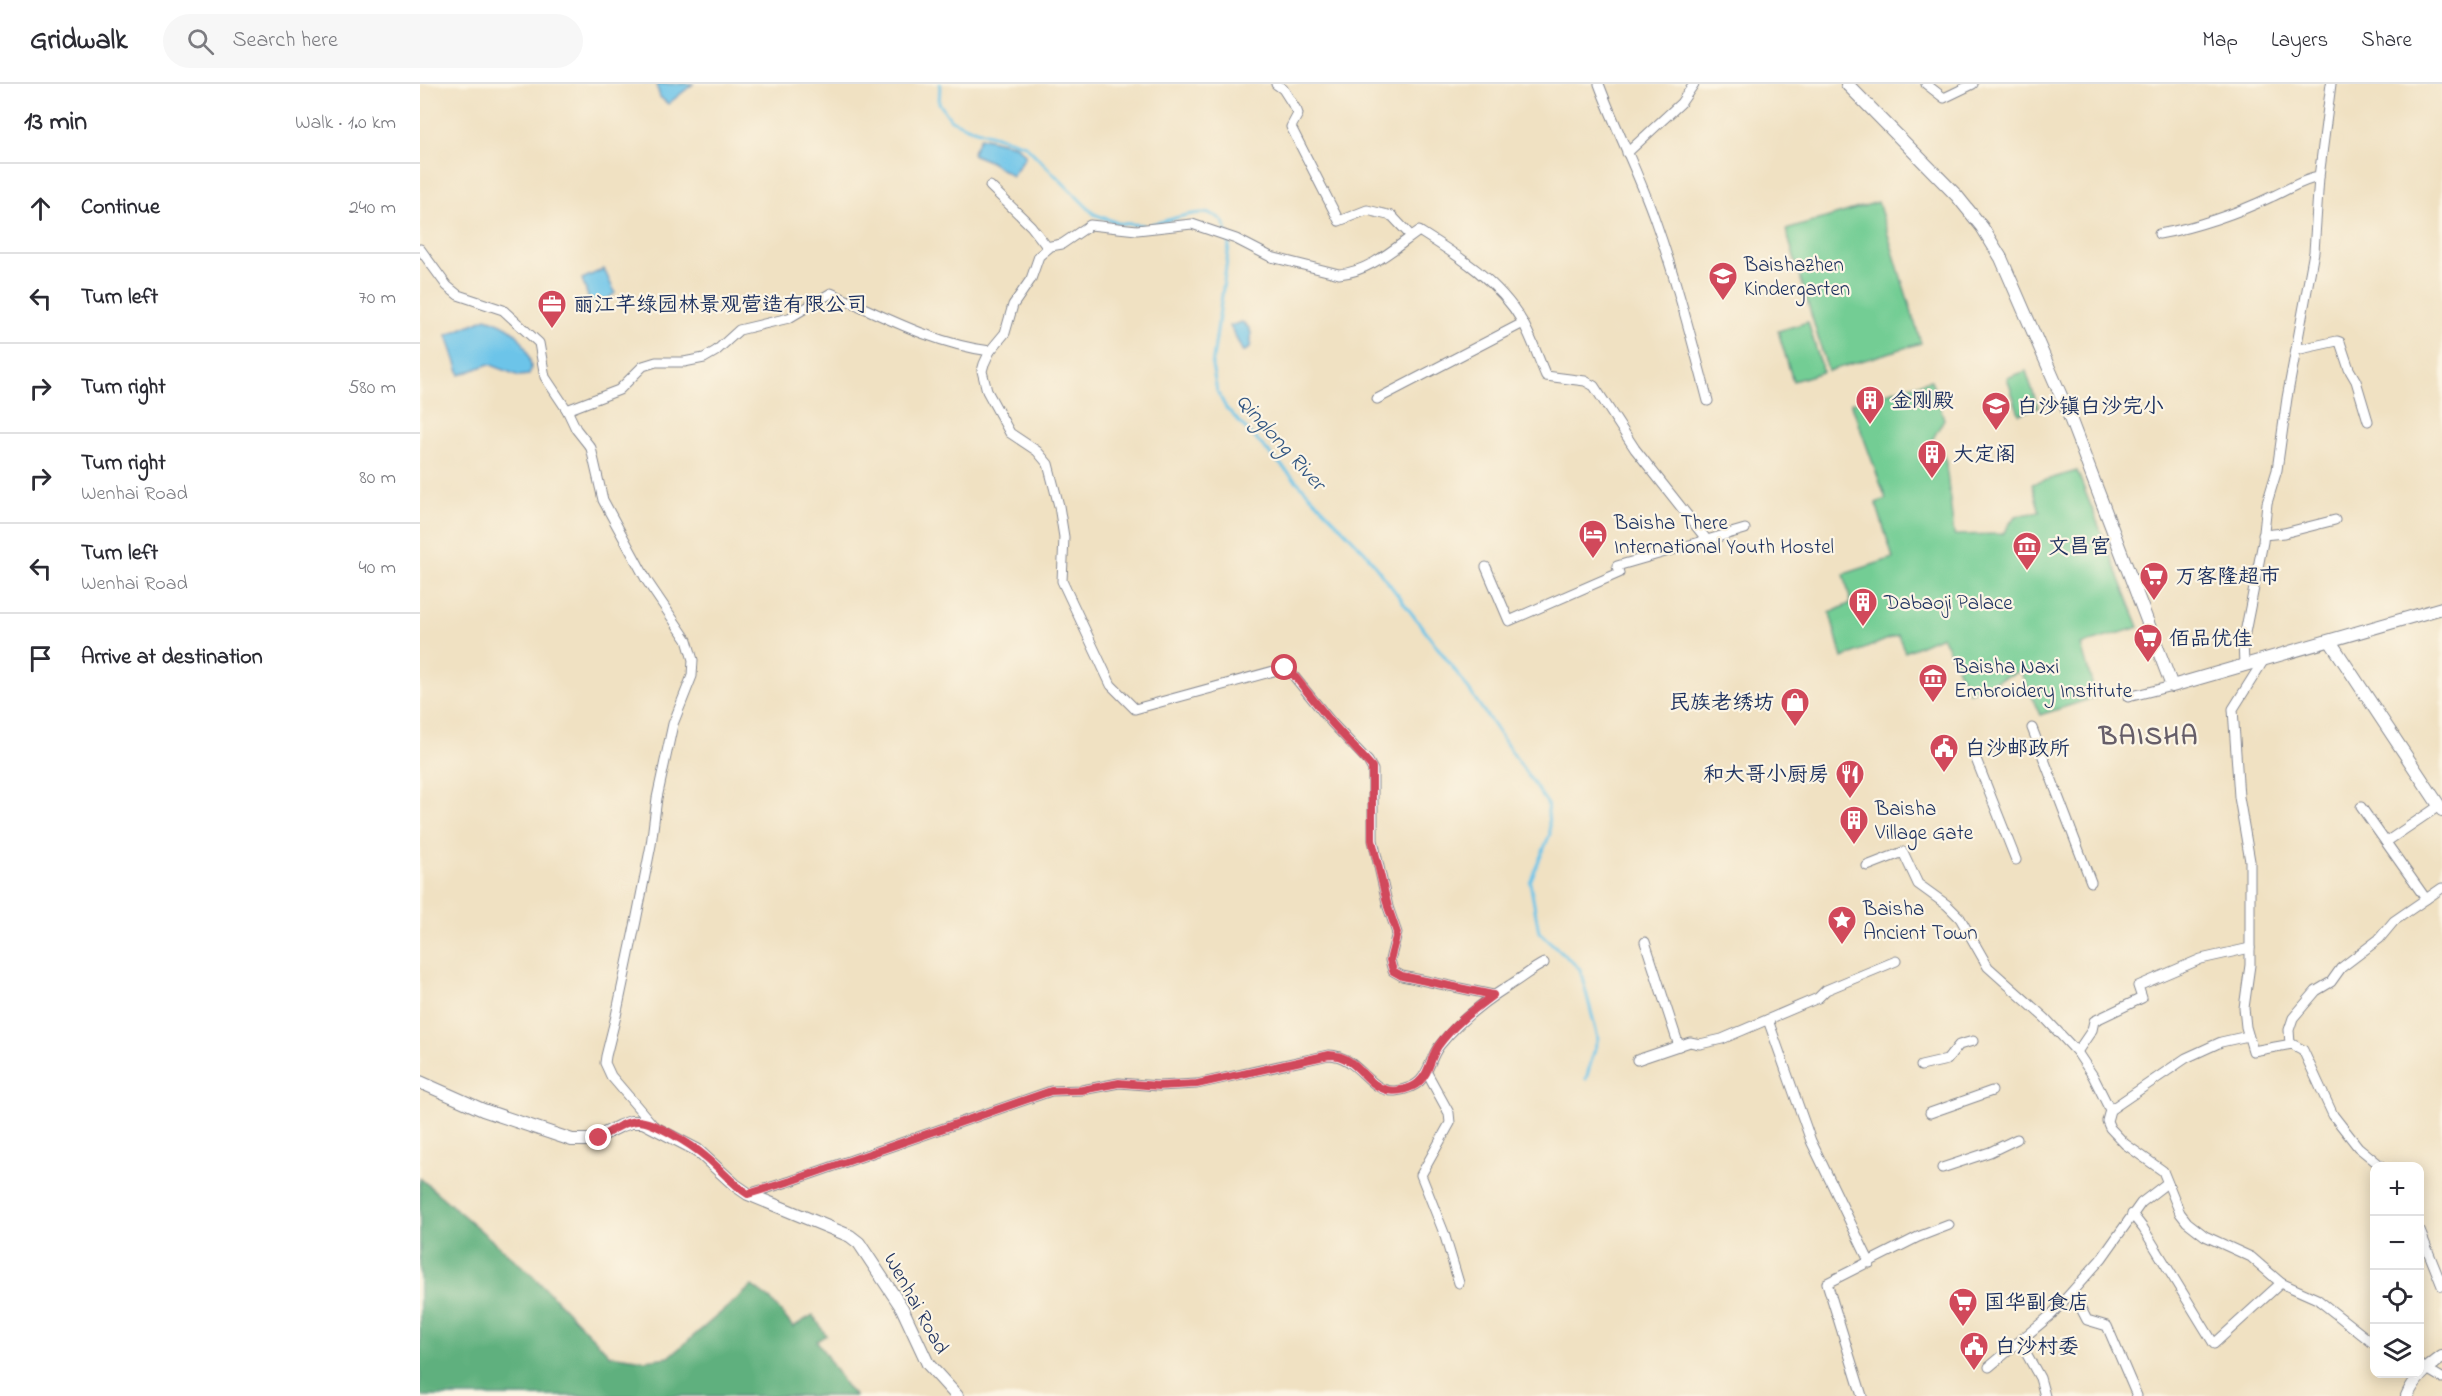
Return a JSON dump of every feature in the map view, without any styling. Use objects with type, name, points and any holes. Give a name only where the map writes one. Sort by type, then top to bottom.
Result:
[{"type":"main road","points":[[1847,84],[1957,196],[1982,227],[1997,251],[2015,287],[2065,405],[2172,686],[2244,663],[2330,641],[2442,608]]},
{"type":"main road","points":[[2330,641],[2441,808]]},
{"type":"main road","name":"Wenhai Road","points":[[420,1082],[483,1110],[572,1140],[592,1140],[631,1122],[639,1121],[654,1125],[697,1150],[748,1194],[850,1236],[859,1243],[902,1308],[928,1364],[957,1396]]},
{"type":"main road","points":[[2424,1366],[2442,1357]]},
{"type":"main road","points":[[2407,1396],[2416,1378]]},
{"type":"street","points":[[1276,84],[1283,89],[1297,111],[1298,114],[1291,127],[1339,221],[1362,210],[1367,210],[1392,216],[1412,236]]},
{"type":"street","points":[[1599,84],[1615,128],[1655,220],[1688,324],[1707,401]]},
{"type":"street","points":[[1627,153],[1681,103],[1694,84]]},
{"type":"street","points":[[1926,84],[1944,98],[1972,84]]},
{"type":"street","points":[[2244,663],[2243,643],[2264,535],[2267,503],[2277,470],[2314,252],[2319,177],[2331,84]]},
{"type":"street","points":[[2159,234],[2186,228],[2256,204],[2299,182],[2319,177]]},
{"type":"street","points":[[990,186],[1031,226],[1048,248]]},
{"type":"street","points":[[1493,995],[1402,976],[1393,971],[1390,960],[1397,933],[1388,907],[1372,840],[1372,767],[1288,669],[1135,709],[1115,690],[1062,581],[1064,537],[1048,464],[1037,451],[1010,433],[987,391],[982,371],[990,351],[1004,336],[1013,304],[1031,279],[1039,256],[1048,248],[1062,244],[1094,224],[1137,230],[1185,224],[1236,239],[1271,257],[1339,274],[1349,273],[1371,263],[1419,231],[1468,262],[1505,298],[1523,323],[1546,376],[1585,381],[1594,386],[1635,450],[1707,540]]},
{"type":"street","points":[[420,249],[447,286],[458,295],[503,310],[534,338],[542,350],[545,377],[567,410],[576,429],[591,448],[603,500],[613,515],[627,546],[687,640],[693,660],[692,676],[673,724],[657,798],[651,845],[636,921],[605,1063],[611,1076],[654,1125]]},
{"type":"street","points":[[567,410],[619,390],[643,366],[656,362],[684,362],[704,357],[716,351],[739,330],[789,318],[831,293],[952,345],[990,351]]},
{"type":"street","points":[[1377,399],[1523,323]]},
{"type":"street","points":[[2296,350],[2340,342],[2349,369],[2356,381],[2368,422]]},
{"type":"street","points":[[2264,535],[2284,533],[2335,519]]},
{"type":"street","points":[[1486,567],[1509,621],[1619,573],[1617,566],[1745,530]]},
{"type":"street","points":[[2265,658],[2233,709],[2239,797],[2250,861],[2249,974],[2244,1008],[2248,1036],[2253,1051],[2290,1044],[2303,1050],[2326,1103],[2358,1147],[2375,1162]]},
{"type":"street","points":[[2128,697],[2172,686]]},
{"type":"street","points":[[2032,728],[2091,882]]},
{"type":"street","points":[[1974,753],[2016,860]]},
{"type":"street","points":[[2361,807],[2426,899]]},
{"type":"street","points":[[2386,842],[2441,808]]},
{"type":"street","points":[[1867,866],[1903,852],[1923,891],[1947,905],[1960,918],[1988,967],[2045,1018],[2077,1052],[2110,1110]]},
{"type":"street","points":[[2290,1044],[2289,1030],[2293,1018],[2316,991],[2331,982],[2341,968],[2379,939],[2394,921],[2442,888]]},
{"type":"street","points":[[1645,942],[1679,1046]]},
{"type":"street","points":[[2077,1052],[2092,1030],[2094,1022],[2142,998],[2138,986],[2201,959],[2250,948]]},
{"type":"street","points":[[1637,1060],[1690,1042],[1700,1044],[1710,1042],[1768,1020],[1818,998],[1826,990],[1896,961]]},
{"type":"street","points":[[748,1194],[1051,1091],[1082,1090],[1119,1083],[1159,1086],[1197,1084],[1329,1055],[1350,1061],[1379,1088],[1393,1091],[1410,1087],[1419,1082],[1427,1073],[1438,1047],[1463,1018],[1493,995],[1545,963]]},
{"type":"street","points":[[1768,1020],[1811,1141],[1870,1263]]},
{"type":"street","points":[[2248,1036],[2221,1042],[2186,1058],[2110,1110],[2107,1121],[2114,1135],[2159,1167],[2180,1213],[2195,1230],[2251,1257],[2281,1283],[2317,1299],[2370,1341]]},
{"type":"street","points":[[1921,1066],[1947,1060],[1959,1045],[1973,1041]]},
{"type":"street","points":[[1427,1073],[1449,1113],[1450,1123],[1421,1175],[1444,1233],[1459,1283]]},
{"type":"street","points":[[1930,1113],[1992,1091]]},
{"type":"street","points":[[1942,1168],[1990,1152],[2017,1139]]},
{"type":"street","points":[[1989,1367],[2052,1314],[2073,1293],[2119,1237],[2141,1203],[2167,1183]]},
{"type":"street","points":[[2132,1214],[2143,1228],[2214,1344],[2281,1283]]},
{"type":"street","points":[[1862,1396],[1827,1283],[1870,1263],[1887,1252],[1949,1225]]},
{"type":"street","points":[[2424,1241],[2442,1286]]},
{"type":"street","points":[[2073,1293],[2087,1320],[2107,1326],[2137,1396]]},
{"type":"street","points":[[2020,1342],[2040,1378],[2045,1396]]},
{"type":"street","points":[[2424,1367],[2442,1378]]},
{"type":"green space","points":[[1878,202],[1921,343],[1828,371],[1786,230]]},
{"type":"green space","points":[[1808,322],[1823,372],[1793,381],[1778,331]]},
{"type":"green space","points":[[2026,371],[2038,407],[2019,414],[2007,378]]},
{"type":"green space","points":[[1931,380],[1944,419],[1930,444],[1945,455],[1954,535],[2003,534],[2015,516],[2040,512],[2032,484],[2077,471],[2139,627],[2081,645],[2096,697],[2040,715],[2020,671],[1969,692],[1942,636],[1905,652],[1898,635],[1842,658],[1830,613],[1851,603],[1844,574],[1893,558],[1876,503],[1886,499],[1851,403]]},
{"type":"green space","points":[[420,1178],[531,1274],[610,1355],[645,1360],[669,1357],[752,1286],[772,1301],[793,1327],[813,1315],[826,1335],[817,1341],[847,1388],[855,1396],[420,1396]]},
{"type":"water","points":[[656,84],[693,84],[668,104],[660,97]]},
{"type":"water","points":[[980,137],[1015,145],[1025,154],[1012,176],[989,161],[972,154]]},
{"type":"water","points":[[604,269],[615,293],[607,299],[590,303],[582,279]]},
{"type":"water","points":[[486,318],[508,327],[523,342],[531,366],[529,375],[519,376],[489,364],[460,375],[447,335]]},
{"type":"water","points":[[1242,322],[1250,330],[1251,336],[1250,348],[1243,352],[1230,326]]},
{"type":"waterway","name":"Qinglong River","points":[[940,84],[939,103],[951,120],[1025,145],[1094,214],[1118,223],[1143,225]]},
{"type":"waterway","name":"Qinglong River","points":[[1152,224],[1206,213],[1216,216],[1223,222],[1227,233]]},
{"type":"waterway","points":[[1228,240],[1212,366],[1217,391],[1226,408],[1365,552],[1460,677],[1547,803],[1550,834],[1530,882],[1539,932],[1580,969],[1598,1038],[1586,1079]]},
{"type":"place","name":"Baishazhen Kindergarten","points":[[1723,302]]},
{"type":"place","name":"丽江芊绿园林景观营造有限公司","points":[[552,330]]},
{"type":"place","name":"金刚殿","points":[[1870,426]]},
{"type":"place","name":"白沙镇白沙完小","points":[[1996,432]]},
{"type":"place","name":"大定阁","points":[[1932,480]]},
{"type":"place","name":"Baisha There International Youth Hostel","points":[[1593,560]]},
{"type":"place","name":"文昌宫","points":[[2027,572]]},
{"type":"place","name":"万客隆超市","points":[[2154,602]]},
{"type":"place","name":"Dabaoji Palace","points":[[1863,628]]},
{"type":"place","name":"佰品优佳","points":[[2148,664]]},
{"type":"place","name":"Baisha Naxi Embroidery Institute","points":[[1933,704]]},
{"type":"place","name":"民族老绣坊","points":[[1795,728]]},
{"type":"place","name":"白沙邮政所","points":[[1944,774]]},
{"type":"place","name":"和大哥小厨房","points":[[1850,800]]},
{"type":"place","name":"Baisha Village Gate","points":[[1854,846]]},
{"type":"place","name":"Baisha Ancient Town","points":[[1842,946]]},
{"type":"place","name":"国华副食店","points":[[1963,1328]]},
{"type":"place","name":"白沙村委","points":[[1974,1372]]},
{"type":"district","name":"BAISHA","points":[[2149,735]]},
{"type":"route","points":[[599,1138],[631,1122],[639,1121],[654,1125],[708,1158],[735,1185],[748,1194],[1051,1091],[1082,1090],[1119,1083],[1159,1086],[1197,1084],[1329,1055],[1340,1056],[1350,1061],[1379,1088],[1400,1090],[1419,1082],[1427,1073],[1438,1047],[1463,1018],[1493,995],[1402,976],[1393,971],[1390,960],[1397,933],[1388,907],[1372,840],[1372,767],[1332,723],[1293,674],[1285,668]]}]
